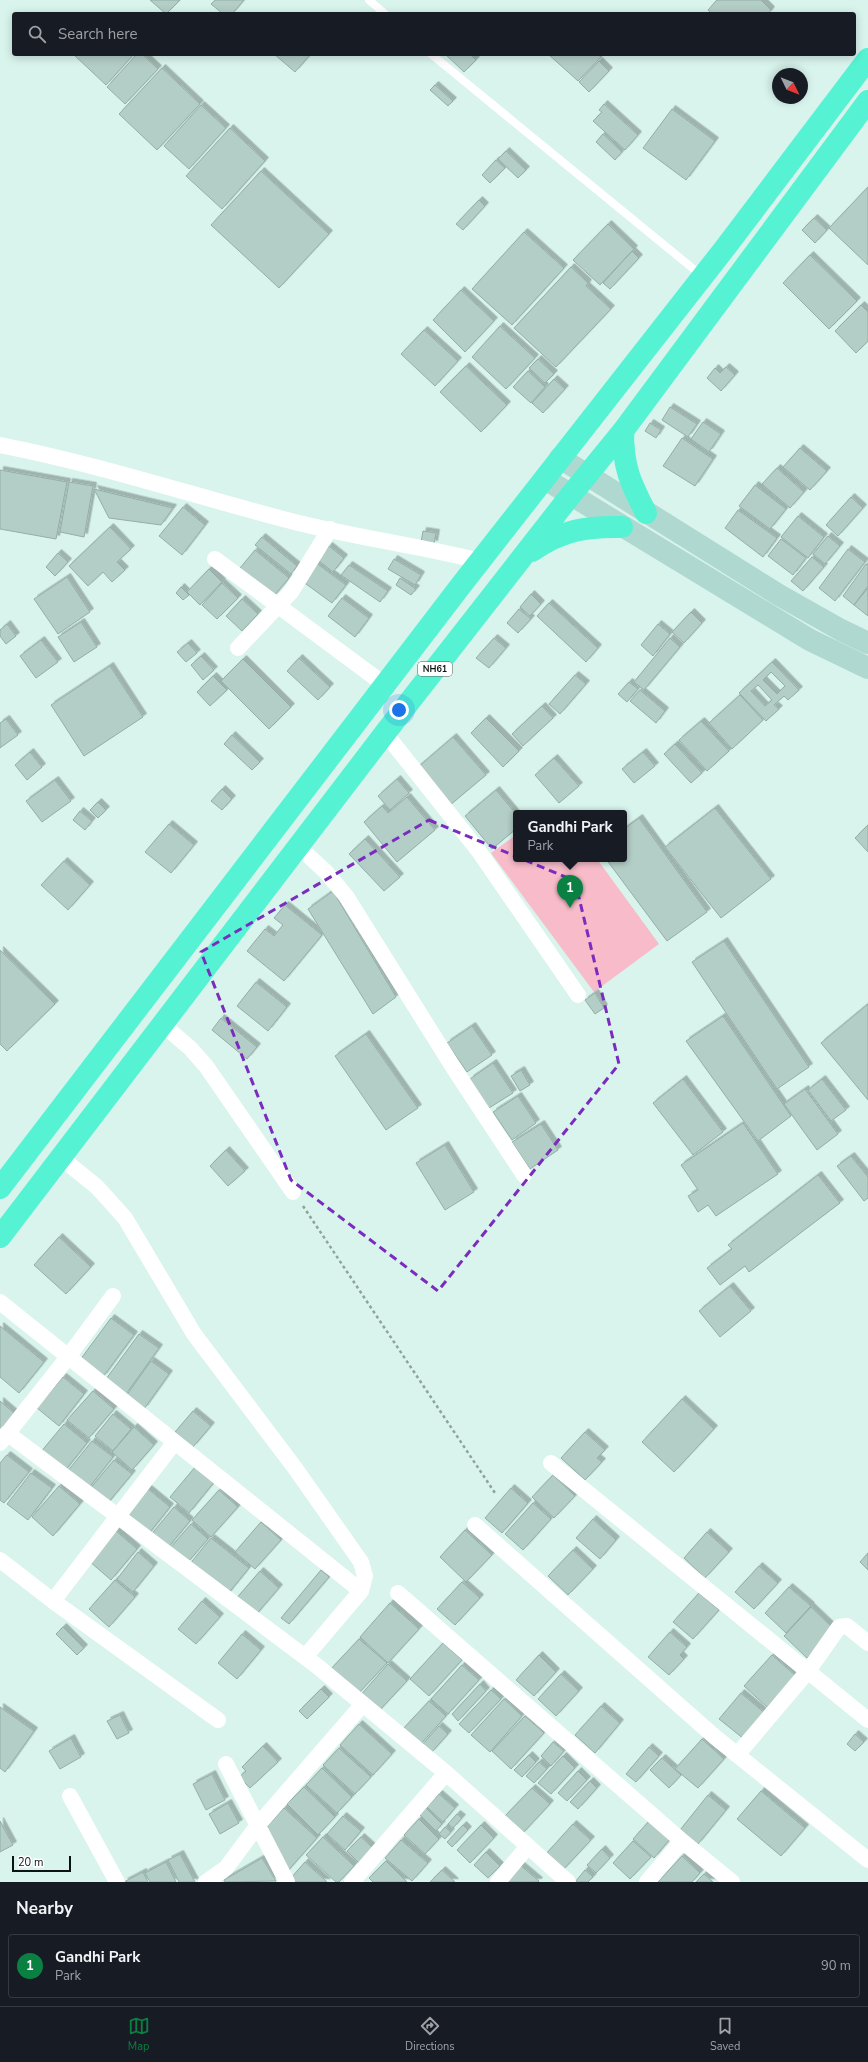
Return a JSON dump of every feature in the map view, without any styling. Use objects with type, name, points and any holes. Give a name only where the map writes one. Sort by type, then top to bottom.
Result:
[{"type":"highway","name":"NH61","points":[[0,1188],[480,561],[545,480],[560,458],[725,248],[868,59]]},
{"type":"highway","name":"NH61","points":[[0,1236],[385,733],[521,558],[623,431],[868,101]]},
{"type":"highway","points":[[725,248],[747,264]]},
{"type":"highway","points":[[623,431],[625,466],[630,481],[646,513]]},
{"type":"highway","points":[[521,558],[544,542],[568,532],[592,527],[622,527]]},
{"type":"street","points":[[0,445],[54,455],[288,521],[432,548],[480,561]]},
{"type":"street","points":[[560,458],[779,595],[841,630],[868,643]]},
{"type":"street","points":[[545,480],[830,651],[868,668]]},
{"type":"street","points":[[238,648],[279,606],[303,575],[330,529]]},
{"type":"street","points":[[215,559],[385,685]]},
{"type":"street","points":[[830,651],[841,630]]},
{"type":"street","points":[[385,733],[478,850],[578,995]]},
{"type":"street","points":[[298,846],[326,872],[346,896],[453,1067],[524,1175]]},
{"type":"street","points":[[162,1024],[190,1048],[206,1066],[293,1192]]},
{"type":"street","points":[[60,1157],[97,1188],[125,1218],[194,1334],[295,1468],[361,1562],[365,1576],[361,1591],[306,1657]]},
{"type":"street","points":[[113,1296],[68,1357],[4,1438],[118,1516],[306,1657],[446,1773],[568,1882]]},
{"type":"street","points":[[0,1302],[174,1443],[361,1591]]},
{"type":"street","points":[[53,1602],[174,1443]]},
{"type":"street","points":[[551,1464],[868,1720]]},
{"type":"street","points":[[475,1525],[737,1755],[868,1860]]},
{"type":"street","points":[[0,1560],[53,1602],[218,1720]]},
{"type":"street","points":[[398,1593],[682,1841],[732,1882]]},
{"type":"street","points":[[737,1755],[808,1671],[836,1630],[841,1626],[847,1626],[868,1643]]},
{"type":"street","points":[[206,1882],[226,1868],[258,1825],[363,1704]]},
{"type":"street","points":[[226,1764],[287,1882]]},
{"type":"street","points":[[352,1882],[446,1773]]},
{"type":"street","points":[[70,1796],[117,1882]]},
{"type":"street","points":[[646,1882],[682,1841]]},
{"type":"street","points":[[498,1882],[528,1846]]},
{"type":"lane","points":[[369,0],[383,12]]},
{"type":"lane","points":[[433,56],[702,277]]},
{"type":"path","points":[[293,1192],[495,1493]]},
{"type":"highlighted area","points":[[429,820],[575,881],[619,1064],[438,1291],[291,1180],[201,952]]},
{"type":"shaded area","points":[[513,837],[513,862],[599,862],[659,944],[594,992],[491,853]]},
{"type":"building","points":[[150,0],[180,0],[168,12],[164,12]]},
{"type":"building","points":[[215,0],[244,0],[234,12],[221,12],[211,4]]},
{"type":"building","points":[[717,0],[761,0],[771,10],[770,12],[710,12],[708,10]]},
{"type":"building","points":[[75,56],[132,56],[106,85]]},
{"type":"building","points":[[135,56],[144,56],[158,69],[125,104],[107,87]]},
{"type":"building","points":[[276,56],[309,56],[295,72]]},
{"type":"building","points":[[447,56],[472,56],[476,60],[464,72]]},
{"type":"building","points":[[550,56],[601,57],[578,81]]},
{"type":"building","points":[[599,61],[609,71],[589,92],[579,82]]},
{"type":"building","points":[[162,68],[200,104],[157,150],[119,114]]},
{"type":"building","points":[[435,85],[453,101],[448,106],[430,90]]},
{"type":"building","points":[[604,104],[638,135],[625,150],[593,121],[602,112],[599,110]]},
{"type":"building","points":[[201,105],[226,128],[189,169],[164,146]]},
{"type":"building","points":[[672,109],[715,141],[686,180],[643,148]]},
{"type":"building","points":[[230,128],[265,161],[222,209],[186,176]]},
{"type":"building","points":[[603,134],[622,152],[615,160],[596,142]]},
{"type":"building","points":[[506,151],[526,170],[518,178],[498,159]]},
{"type":"building","points":[[496,160],[505,168],[490,183],[482,175]]},
{"type":"building","points":[[261,171],[329,234],[279,288],[211,225]]},
{"type":"building","points":[[868,187],[868,265],[829,228]]},
{"type":"building","points":[[479,200],[485,206],[463,230],[456,224]]},
{"type":"building","points":[[814,218],[827,230],[815,243],[802,230]]},
{"type":"building","points":[[608,224],[634,249],[600,285],[573,260]]},
{"type":"building","points":[[524,232],[564,268],[512,325],[472,289]]},
{"type":"building","points":[[632,251],[639,258],[610,289],[603,283]]},
{"type":"building","points":[[810,255],[857,301],[829,329],[783,283]]},
{"type":"building","points":[[571,267],[588,283],[586,286],[611,309],[556,367],[514,328]]},
{"type":"building","points":[[461,290],[494,321],[465,352],[433,320]]},
{"type":"building","points":[[861,305],[868,312],[868,341],[856,353],[835,331]]},
{"type":"building","points":[[500,326],[535,358],[506,389],[472,357]]},
{"type":"building","points":[[424,330],[458,361],[435,386],[401,354]]},
{"type":"building","points":[[538,359],[554,374],[545,383],[529,368]]},
{"type":"building","points":[[466,366],[507,405],[481,432],[440,392]]},
{"type":"building","points":[[726,367],[735,375],[721,391],[707,378],[715,368],[720,373]]},
{"type":"building","points":[[528,371],[545,387],[531,403],[513,387]]},
{"type":"building","points":[[554,379],[565,389],[543,413],[532,403]]},
{"type":"building","points":[[670,407],[697,424],[688,437],[662,420]]},
{"type":"building","points":[[703,422],[721,434],[709,452],[691,439]]},
{"type":"building","points":[[650,423],[661,430],[656,438],[645,431]]},
{"type":"building","points":[[682,438],[713,459],[695,486],[663,466]]},
{"type":"building","points":[[800,448],[827,471],[810,490],[783,467]]},
{"type":"building","points":[[777,468],[804,492],[790,508],[762,484]]},
{"type":"building","points":[[0,470],[67,482],[56,539],[0,529]]},
{"type":"building","points":[[69,482],[93,486],[84,537],[60,532]]},
{"type":"building","points":[[755,485],[786,509],[770,529],[739,506]]},
{"type":"building","points":[[94,489],[173,508],[161,525],[109,518]]},
{"type":"building","points":[[851,497],[863,508],[838,536],[826,525]]},
{"type":"building","points":[[183,507],[205,525],[182,555],[159,536]]},
{"type":"building","points":[[738,510],[777,538],[763,557],[725,528]]},
{"type":"building","points":[[798,516],[824,537],[808,558],[781,537]]},
{"type":"building","points":[[110,527],[131,549],[117,562],[125,570],[112,582],[103,572],[88,586],[69,566]]},
{"type":"building","points":[[423,531],[436,533],[434,544],[421,542]]},
{"type":"building","points":[[828,536],[840,546],[825,564],[813,554]]},
{"type":"building","points":[[262,537],[297,566],[291,574],[255,545]]},
{"type":"building","points":[[781,539],[806,558],[793,575],[768,556]]},
{"type":"building","points":[[329,546],[344,558],[333,572],[318,560]]},
{"type":"building","points":[[848,549],[865,562],[835,601],[819,588]]},
{"type":"building","points":[[255,550],[289,578],[273,597],[240,568]]},
{"type":"building","points":[[58,553],[68,562],[55,576],[46,567]]},
{"type":"building","points":[[812,557],[824,567],[803,591],[791,581]]},
{"type":"building","points":[[394,559],[421,575],[415,585],[388,569]]},
{"type":"building","points":[[315,562],[346,585],[332,603],[302,581]]},
{"type":"building","points":[[866,564],[868,565],[868,586],[854,605],[843,596]]},
{"type":"building","points":[[349,565],[388,591],[380,602],[341,575]]},
{"type":"building","points":[[209,569],[222,582],[200,605],[187,592]]},
{"type":"building","points":[[67,577],[90,612],[58,634],[34,599]]},
{"type":"building","points":[[400,578],[416,589],[411,595],[396,585]]},
{"type":"building","points":[[222,583],[238,598],[217,619],[202,605]]},
{"type":"building","points":[[181,587],[189,595],[183,600],[176,593]]},
{"type":"building","points":[[868,588],[868,616],[854,605]]},
{"type":"building","points":[[531,594],[541,604],[530,616],[520,607]]},
{"type":"building","points":[[342,598],[369,618],[355,637],[328,616]]},
{"type":"building","points":[[242,599],[258,614],[242,631],[226,616]]},
{"type":"building","points":[[549,603],[598,648],[586,662],[537,616]]},
{"type":"building","points":[[519,609],[531,619],[518,633],[507,623]]},
{"type":"building","points":[[691,612],[702,623],[684,643],[672,632]]},
{"type":"building","points":[[81,622],[97,647],[74,662],[58,637]]},
{"type":"building","points":[[7,624],[16,636],[6,644],[0,636],[0,630]]},
{"type":"building","points":[[658,624],[670,634],[653,656],[641,645]]},
{"type":"building","points":[[494,638],[506,648],[489,668],[476,658]]},
{"type":"building","points":[[670,638],[680,647],[644,690],[634,682]]},
{"type":"building","points":[[41,640],[58,662],[36,678],[20,656]]},
{"type":"building","points":[[188,643],[197,653],[186,662],[177,652]]},
{"type":"building","points":[[201,656],[214,670],[203,680],[191,665]]},
{"type":"building","points":[[299,658],[330,687],[318,700],[287,671]]},
{"type":"building","points":[[243,659],[291,707],[269,729],[221,681]]},
{"type":"building","points":[[772,662],[799,690],[788,700],[784,696],[774,705],[779,709],[766,721],[739,693]],"holes":[[[771,672],[785,686],[777,694],[763,680]],[[758,685],[772,700],[765,706],[751,691]]]},
{"type":"building","points":[[110,666],[143,717],[84,756],[51,705]]},
{"type":"building","points":[[575,675],[586,684],[560,714],[549,704]]},
{"type":"building","points":[[213,676],[227,690],[210,706],[197,692]]},
{"type":"building","points":[[629,682],[638,689],[627,702],[618,694]]},
{"type":"building","points":[[640,690],[665,711],[656,723],[630,701]]},
{"type":"building","points":[[740,695],[763,720],[732,749],[709,723]]},
{"type":"building","points":[[542,706],[553,718],[523,746],[512,734]]},
{"type":"building","points":[[486,718],[519,751],[503,767],[471,733]]},
{"type":"building","points":[[6,719],[18,735],[0,748],[0,723]]},
{"type":"building","points":[[701,721],[729,751],[707,771],[679,740]]},
{"type":"building","points":[[232,735],[260,762],[252,770],[224,744]]},
{"type":"building","points":[[453,737],[486,775],[449,806],[417,768]]},
{"type":"building","points":[[675,744],[702,773],[691,783],[664,754]]},
{"type":"building","points":[[30,752],[42,767],[27,780],[15,765]]},
{"type":"building","points":[[643,752],[655,766],[634,783],[622,769]]},
{"type":"building","points":[[554,758],[579,786],[559,803],[535,775]]},
{"type":"building","points":[[397,779],[409,793],[390,810],[378,796]]},
{"type":"building","points":[[55,780],[71,801],[42,822],[26,801]]},
{"type":"building","points":[[222,789],[232,799],[222,810],[211,801]]},
{"type":"building","points":[[496,790],[513,810],[513,832],[492,849],[465,816]]},
{"type":"building","points":[[407,797],[435,830],[397,862],[364,822],[382,806],[388,813]]},
{"type":"building","points":[[98,802],[106,810],[98,818],[90,810]]},
{"type":"building","points":[[715,808],[771,879],[721,918],[665,847]]},
{"type":"building","points":[[80,811],[92,821],[85,830],[73,820]]},
{"type":"building","points":[[639,818],[707,912],[667,941],[608,862],[627,862],[627,827]]},
{"type":"building","points":[[169,824],[194,845],[171,873],[145,852]]},
{"type":"building","points":[[868,825],[868,852],[855,838]]},
{"type":"building","points":[[365,839],[400,877],[384,891],[349,854]]},
{"type":"building","points":[[64,861],[90,885],[68,910],[41,885]]},
{"type":"building","points":[[333,891],[396,997],[373,1014],[308,909]]},
{"type":"building","points":[[285,905],[322,935],[284,981],[247,951],[265,929],[274,936],[283,925],[274,918]]},
{"type":"building","points":[[724,941],[809,1067],[777,1089],[692,962]]},
{"type":"building","points":[[0,950],[55,1004],[7,1051],[0,1044]]},
{"type":"building","points":[[256,982],[287,1007],[268,1031],[237,1006]]},
{"type":"building","points":[[595,993],[604,1008],[595,1014],[585,1000]]},
{"type":"building","points":[[868,1004],[868,1100],[821,1043]]},
{"type":"building","points":[[723,1016],[791,1116],[758,1141],[686,1041]]},
{"type":"building","points":[[221,1018],[257,1047],[247,1059],[212,1030]]},
{"type":"building","points":[[472,1026],[492,1055],[467,1072],[447,1043]]},
{"type":"building","points":[[366,1034],[418,1108],[386,1130],[335,1056]]},
{"type":"building","points":[[493,1063],[513,1093],[489,1108],[470,1079]]},
{"type":"building","points":[[521,1070],[530,1085],[520,1091],[511,1076]]},
{"type":"building","points":[[683,1079],[723,1132],[693,1155],[653,1103]]},
{"type":"building","points":[[822,1079],[846,1110],[831,1121],[808,1090]]},
{"type":"building","points":[[805,1089],[838,1134],[817,1150],[784,1104]]},
{"type":"building","points":[[518,1096],[536,1123],[512,1140],[493,1112]]},
{"type":"building","points":[[743,1123],[778,1174],[716,1216],[708,1205],[698,1212],[688,1196],[698,1190],[681,1165]]},
{"type":"building","points":[[541,1124],[558,1150],[530,1169],[512,1142]]},
{"type":"building","points":[[445,1145],[474,1192],[445,1210],[416,1163]]},
{"type":"building","points":[[226,1150],[245,1171],[228,1186],[210,1166]]},
{"type":"building","points":[[851,1156],[868,1177],[868,1198],[864,1201],[837,1166]]},
{"type":"building","points":[[818,1175],[840,1203],[749,1272],[745,1266],[720,1285],[707,1268],[732,1249],[728,1245]]},
{"type":"building","points":[[59,1237],[91,1267],[66,1294],[34,1265]]},
{"type":"building","points":[[730,1286],[751,1311],[720,1337],[699,1311]]},
{"type":"building","points":[[111,1318],[134,1335],[103,1377],[80,1360]]},
{"type":"building","points":[[0,1326],[44,1362],[19,1393],[0,1377]]},
{"type":"building","points":[[139,1334],[159,1348],[126,1394],[106,1379]]},
{"type":"building","points":[[151,1361],[169,1374],[144,1409],[126,1396]]},
{"type":"building","points":[[63,1377],[84,1394],[59,1426],[37,1408]]},
{"type":"building","points":[[93,1391],[114,1409],[89,1438],[67,1420]]},
{"type":"building","points":[[682,1399],[714,1429],[674,1472],[642,1442]]},
{"type":"building","points":[[0,1401],[14,1413],[0,1430]]},
{"type":"building","points":[[193,1411],[211,1426],[193,1447],[175,1432]]},
{"type":"building","points":[[113,1414],[131,1429],[113,1451],[95,1436]]},
{"type":"building","points":[[64,1424],[87,1443],[64,1472],[40,1453]]},
{"type":"building","points":[[134,1427],[154,1445],[132,1470],[112,1452]]},
{"type":"building","points":[[585,1432],[605,1450],[597,1458],[602,1462],[585,1480],[561,1458]]},
{"type":"building","points":[[92,1441],[113,1457],[88,1489],[67,1472]]},
{"type":"building","points":[[7,1455],[29,1472],[4,1503],[0,1500],[0,1463]]},
{"type":"building","points":[[114,1460],[132,1474],[107,1504],[89,1490]]},
{"type":"building","points":[[196,1466],[215,1481],[189,1513],[170,1497]]},
{"type":"building","points":[[31,1473],[52,1488],[28,1520],[7,1504]]},
{"type":"building","points":[[553,1475],[575,1496],[554,1518],[532,1497]]},
{"type":"building","points":[[59,1486],[80,1504],[53,1536],[32,1517]]},
{"type":"building","points":[[147,1488],[170,1507],[147,1536],[124,1517]]},
{"type":"building","points":[[511,1488],[528,1503],[502,1533],[485,1518]]},
{"type":"building","points":[[219,1490],[238,1507],[211,1537],[192,1520]]},
{"type":"building","points":[[533,1503],[551,1519],[523,1550],[505,1534]]},
{"type":"building","points":[[174,1507],[190,1521],[166,1550],[150,1536]]},
{"type":"building","points":[[593,1519],[616,1540],[600,1559],[576,1538]]},
{"type":"building","points":[[261,1522],[281,1540],[255,1569],[235,1552]]},
{"type":"building","points":[[191,1524],[208,1539],[187,1563],[170,1548]]},
{"type":"building","points":[[115,1530],[137,1549],[111,1580],[89,1561]]},
{"type":"building","points":[[465,1530],[492,1555],[466,1582],[440,1557]]},
{"type":"building","points":[[707,1532],[729,1552],[705,1578],[684,1558]]},
{"type":"building","points":[[211,1538],[249,1568],[227,1595],[189,1565]]},
{"type":"building","points":[[573,1550],[593,1569],[568,1595],[548,1576]]},
{"type":"building","points":[[138,1552],[154,1566],[133,1592],[117,1579]]},
{"type":"building","points":[[868,1553],[868,1570],[860,1562]]},
{"type":"building","points":[[759,1566],[778,1583],[754,1609],[735,1592]]},
{"type":"building","points":[[321,1570],[329,1577],[289,1624],[281,1618]]},
{"type":"building","points":[[260,1571],[279,1588],[254,1617],[235,1600]]},
{"type":"building","points":[[115,1580],[135,1597],[109,1627],[89,1609]]},
{"type":"building","points":[[462,1582],[480,1598],[455,1625],[437,1609]]},
{"type":"building","points":[[789,1587],[811,1606],[786,1633],[765,1613]]},
{"type":"building","points":[[699,1593],[719,1610],[693,1639],[673,1622]]},
{"type":"building","points":[[202,1601],[220,1617],[196,1644],[178,1629]]},
{"type":"building","points":[[390,1603],[419,1629],[388,1663],[360,1637]]},
{"type":"building","points":[[811,1607],[834,1629],[807,1658],[784,1636]]},
{"type":"building","points":[[63,1627],[84,1648],[77,1655],[56,1634]]},
{"type":"building","points":[[670,1632],[687,1647],[680,1655],[684,1659],[669,1675],[648,1657]]},
{"type":"building","points":[[242,1634],[261,1650],[237,1679],[218,1663]]},
{"type":"building","points":[[359,1639],[387,1663],[356,1696],[329,1671]]},
{"type":"building","points":[[443,1643],[462,1660],[429,1696],[410,1679]]},
{"type":"building","points":[[539,1655],[556,1672],[534,1696],[516,1680]]},
{"type":"building","points":[[772,1655],[796,1676],[767,1707],[744,1686]]},
{"type":"building","points":[[388,1664],[407,1681],[377,1713],[359,1697]]},
{"type":"building","points":[[462,1665],[479,1680],[448,1714],[431,1699]]},
{"type":"building","points":[[561,1674],[579,1691],[556,1716],[538,1699]]},
{"type":"building","points":[[480,1684],[486,1691],[458,1721],[452,1714]]},
{"type":"building","points":[[321,1689],[329,1697],[307,1719],[299,1711]]},
{"type":"building","points":[[491,1690],[501,1699],[469,1733],[459,1724]]},
{"type":"building","points":[[741,1693],[766,1714],[744,1739],[719,1719]]},
{"type":"building","points":[[504,1699],[522,1716],[490,1752],[471,1735]]},
{"type":"building","points":[[429,1701],[446,1716],[419,1746],[402,1730]]},
{"type":"building","points":[[601,1706],[620,1723],[595,1753],[575,1735]]},
{"type":"building","points":[[0,1707],[34,1731],[5,1772],[0,1768]]},
{"type":"building","points":[[120,1715],[129,1733],[117,1739],[107,1721]]},
{"type":"building","points":[[525,1716],[544,1733],[511,1769],[492,1751]]},
{"type":"building","points":[[359,1724],[392,1754],[373,1775],[340,1745]]},
{"type":"building","points":[[439,1726],[448,1734],[431,1753],[422,1745]]},
{"type":"building","points":[[855,1734],[864,1742],[855,1751],[847,1744]]},
{"type":"building","points":[[71,1738],[81,1757],[60,1769],[49,1751]]},
{"type":"building","points":[[702,1739],[724,1759],[698,1788],[675,1769]]},
{"type":"building","points":[[553,1742],[564,1751],[551,1766],[541,1756]]},
{"type":"building","points":[[263,1746],[278,1762],[250,1788],[239,1777],[246,1771],[242,1767]]},
{"type":"building","points":[[649,1747],[659,1756],[636,1782],[626,1774]]},
{"type":"building","points":[[339,1748],[371,1777],[355,1794],[323,1765]]},
{"type":"building","points":[[529,1755],[536,1762],[522,1777],[514,1770]]},
{"type":"building","points":[[563,1756],[575,1768],[551,1794],[538,1783]]},
{"type":"building","points":[[662,1758],[681,1775],[669,1788],[650,1770]]},
{"type":"building","points":[[539,1762],[547,1769],[534,1783],[526,1776]]},
{"type":"building","points":[[322,1768],[352,1797],[337,1813],[306,1785]]},
{"type":"building","points":[[578,1771],[587,1780],[567,1801],[558,1793]]},
{"type":"building","points":[[212,1774],[225,1800],[206,1810],[193,1784]]},
{"type":"building","points":[[590,1781],[597,1788],[578,1809],[570,1802]]},
{"type":"building","points":[[304,1787],[335,1817],[318,1835],[287,1804]]},
{"type":"building","points":[[532,1788],[550,1804],[522,1834],[504,1817]]},
{"type":"building","points":[[761,1791],[805,1828],[781,1856],[737,1819]]},
{"type":"building","points":[[439,1794],[455,1808],[443,1822],[427,1807]]},
{"type":"building","points":[[708,1795],[726,1810],[698,1844],[680,1830]]},
{"type":"building","points":[[228,1803],[239,1823],[220,1834],[209,1814]]},
{"type":"building","points":[[284,1808],[317,1838],[285,1874],[262,1832]]},
{"type":"building","points":[[426,1808],[442,1824],[436,1831],[420,1815]]},
{"type":"building","points":[[457,1814],[462,1818],[453,1828],[448,1824]]},
{"type":"building","points":[[343,1816],[361,1831],[345,1850],[327,1834]]},
{"type":"building","points":[[419,1819],[439,1839],[425,1854],[404,1835]]},
{"type":"building","points":[[0,1821],[13,1845],[0,1852]]},
{"type":"building","points":[[649,1821],[670,1839],[654,1858],[633,1839]]},
{"type":"building","points":[[573,1824],[591,1840],[562,1871],[545,1855]]},
{"type":"building","points":[[463,1825],[468,1830],[452,1847],[447,1842]]},
{"type":"building","points":[[481,1825],[494,1838],[470,1863],[457,1850]]},
{"type":"building","points":[[445,1827],[451,1832],[445,1839],[439,1834]]},
{"type":"building","points":[[323,1837],[354,1866],[339,1882],[336,1882],[306,1855]]},
{"type":"building","points":[[361,1837],[373,1848],[359,1863],[347,1851]]},
{"type":"building","points":[[401,1840],[428,1863],[412,1881],[385,1858]]},
{"type":"building","points":[[633,1841],[651,1857],[630,1879],[613,1863]]},
{"type":"building","points":[[602,1849],[610,1858],[596,1873],[587,1865]]},
{"type":"building","points":[[486,1852],[500,1866],[488,1878],[474,1865]]},
{"type":"building","points":[[180,1854],[195,1882],[179,1882],[168,1860]]},
{"type":"building","points":[[682,1856],[700,1873],[692,1882],[658,1882]]},
{"type":"building","points":[[262,1858],[276,1881],[225,1882],[224,1880]]},
{"type":"building","points":[[386,1861],[407,1882],[373,1882],[369,1878]]},
{"type":"building","points":[[166,1862],[176,1882],[150,1882],[145,1873]]},
{"type":"building","points":[[305,1862],[327,1882],[295,1882],[291,1878]]},
{"type":"building","points":[[520,1865],[539,1881],[505,1882]]},
{"type":"building","points":[[442,1870],[455,1882],[430,1882]]},
{"type":"building","points":[[585,1870],[593,1877],[588,1882],[575,1882]]},
{"type":"building","points":[[143,1872],[148,1882],[124,1882]]},
{"type":"building","points":[[704,1874],[713,1882],[696,1882]]},
{"type":"place","name":"Gandhi Park","points":[[570,908]]}]
